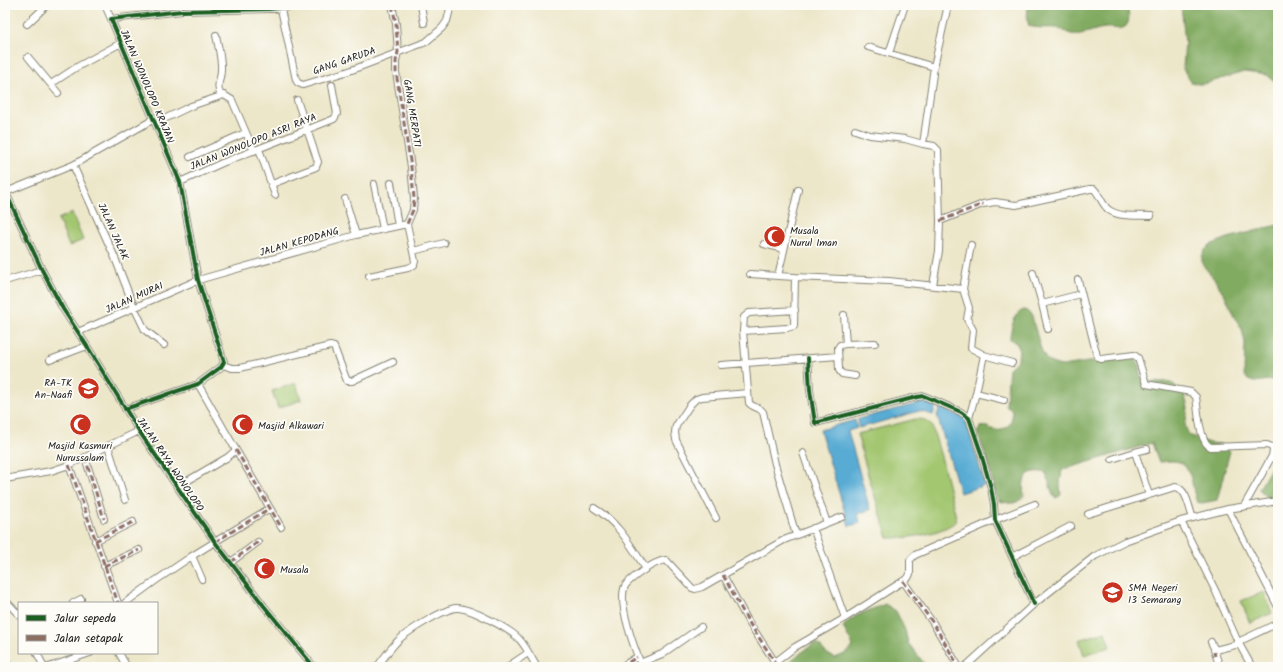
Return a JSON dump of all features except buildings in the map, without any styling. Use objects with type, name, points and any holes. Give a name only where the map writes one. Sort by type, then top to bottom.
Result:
[{"type":"street","points":[[27,24],[47,5]]},
{"type":"street","points":[[105,5],[111,19]]},
{"type":"street","name":"JALAN WONOLOPO KRAJAN","points":[[223,364],[224,362],[198,280],[180,182],[111,19],[234,7],[270,7],[281,9],[312,5]]},
{"type":"street","name":"GANG MERPATI","points":[[392,5],[398,52],[396,72],[411,167],[414,198],[413,210],[407,224]]},
{"type":"street","points":[[421,5],[424,23]]},
{"type":"street","name":"GANG GARUDA","points":[[281,9],[296,80],[300,85],[348,71],[416,46],[434,35],[442,28],[447,21],[451,5]]},
{"type":"street","points":[[890,53],[906,5]]},
{"type":"street","points":[[923,144],[934,67],[947,5]]},
{"type":"street","points":[[216,35],[222,72],[218,91],[222,95],[232,100],[245,133],[257,150],[272,184],[275,196]]},
{"type":"street","points":[[51,84],[77,67],[121,43]]},
{"type":"street","points":[[868,47],[934,67]]},
{"type":"street","points":[[28,57],[58,93]]},
{"type":"street","name":"JALAN WONOLOPO ASRI RAYA","points":[[180,182],[222,162],[257,150],[334,119],[337,114],[332,85]]},
{"type":"street","points":[[154,119],[158,122],[191,106],[222,95]]},
{"type":"street","points":[[272,184],[316,167],[318,162],[297,100]]},
{"type":"street","name":"JALAN WONOLOPO KRAJAN","points":[[5,192],[73,165],[154,119]]},
{"type":"street","points":[[855,130],[870,135],[906,139],[934,146],[938,150],[940,221],[939,251],[932,285]]},
{"type":"street","points":[[190,157],[245,133]]},
{"type":"street","name":"JALAN JALAK","points":[[73,165],[115,258],[134,307],[145,330],[164,345]]},
{"type":"street","points":[[391,183],[398,226]]},
{"type":"street","points":[[374,184],[382,228]]},
{"type":"street","points":[[940,221],[983,204],[995,202],[1016,204],[1090,189],[1094,189],[1097,192],[1100,199],[1110,210],[1119,214],[1151,216]]},
{"type":"street","points":[[778,276],[798,190]]},
{"type":"street","name":"JALAN RAYA WONOLOPO","points":[[5,192],[42,270],[63,309],[139,431],[215,542],[314,667]]},
{"type":"street","points":[[345,199],[356,235]]},
{"type":"street","points":[[369,276],[412,267],[414,265],[415,261],[407,224]]},
{"type":"street","name":"JALAN KEPODANG","points":[[198,280],[382,228],[407,224]]},
{"type":"street","points":[[413,252],[444,243]]},
{"type":"street","points":[[764,244],[784,249]]},
{"type":"street","points":[[971,245],[963,289],[969,308],[967,319],[973,330],[971,348],[984,355],[1012,363]]},
{"type":"street","points":[[5,281],[42,270]]},
{"type":"street","points":[[1033,273],[1048,329]]},
{"type":"street","points":[[750,274],[889,281],[963,289]]},
{"type":"street","points":[[743,331],[792,328],[794,326],[795,277]]},
{"type":"street","name":"JALAN MURAI","points":[[78,332],[198,280]]},
{"type":"street","points":[[1078,280],[1096,356],[1101,359],[1134,355],[1138,358],[1146,384],[1191,392],[1194,394],[1196,396],[1202,435],[1204,443],[1207,446],[1267,444],[1272,446],[1272,456],[1244,506]]},
{"type":"street","points":[[1042,304],[1081,294]]},
{"type":"street","points":[[795,310],[749,313],[744,317],[743,331],[750,404],[763,412],[775,464],[796,534]]},
{"type":"street","points":[[844,315],[846,344]]},
{"type":"street","points":[[855,376],[840,372],[838,356],[839,346],[846,344],[875,343]]},
{"type":"street","points":[[50,360],[87,346]]},
{"type":"street","points":[[125,409],[198,384],[223,364],[232,368],[240,368],[330,346],[334,347],[349,382],[393,362]]},
{"type":"street","points":[[969,418],[984,355]]},
{"type":"street","points":[[721,365],[838,356]]},
{"type":"street","points":[[808,358],[810,390],[815,423],[924,396],[961,412],[969,418],[991,488],[995,520],[1034,604]]},
{"type":"street","points":[[198,384],[281,527]]},
{"type":"street","points":[[716,518],[676,440],[676,426],[690,405],[696,399],[702,397],[748,393]]},
{"type":"street","points":[[976,393],[1004,400]]},
{"type":"street","points":[[5,479],[51,471],[69,465],[139,431]]},
{"type":"street","points":[[108,446],[125,500]]},
{"type":"street","points":[[1112,459],[1147,449]]},
{"type":"street","points":[[177,487],[228,457],[236,450]]},
{"type":"street","points":[[1136,452],[1149,495]]},
{"type":"street","points":[[803,453],[827,523]]},
{"type":"street","points":[[85,457],[104,520]]},
{"type":"street","points":[[69,465],[118,602]]},
{"type":"street","points":[[1088,514],[1178,487],[1183,492],[1193,518]]},
{"type":"street","points":[[965,667],[1034,604],[1095,556],[1125,540],[1181,521],[1228,509],[1277,502]]},
{"type":"street","points":[[769,667],[795,647],[845,618],[903,581],[910,574],[910,560],[915,555],[1035,504]]},
{"type":"street","points":[[126,602],[154,581],[192,556],[270,508]]},
{"type":"street","points":[[594,508],[606,515],[616,526],[646,569]]},
{"type":"street","points":[[1228,509],[1278,605]]},
{"type":"street","points":[[701,627],[662,654],[641,665],[637,657],[623,610],[626,584],[646,569],[663,560],[666,560],[692,588],[695,589],[702,587],[796,534],[842,518]]},
{"type":"street","points":[[1181,521],[1252,667]]},
{"type":"street","points":[[95,541],[133,522]]},
{"type":"street","points":[[1012,557],[1071,526]]},
{"type":"street","points":[[813,528],[845,618]]},
{"type":"street","points":[[231,562],[258,542]]},
{"type":"street","points":[[104,566],[139,550]]},
{"type":"street","points":[[192,556],[202,579]]},
{"type":"street","points":[[723,575],[748,621],[775,662]]},
{"type":"street","points":[[903,581],[933,623],[959,667]]},
{"type":"street","points":[[75,602],[80,599]]},
{"type":"street","points":[[5,600],[18,614]]},
{"type":"street","points":[[377,667],[402,637],[440,614],[458,608],[479,615],[509,630],[520,640],[537,667]]},
{"type":"street","points":[[1214,653],[1239,643],[1278,623]]},
{"type":"street","points":[[1211,642],[1220,667]]},
{"type":"street","points":[[507,667],[528,653]]},
{"type":"street","points":[[38,654],[44,667]]},
{"type":"street","points":[[120,654],[127,667]]},
{"type":"street","points":[[49,667],[82,655]]},
{"type":"street","points":[[621,667],[637,657]]},
{"type":"street","points":[[5,659],[10,667]]},
{"type":"green space","points":[[1028,5],[1127,5],[1129,16],[1128,24],[1119,29],[1105,28],[1080,34],[1071,34],[1057,28],[1032,27],[1029,26],[1027,19]]},
{"type":"green space","points":[[1181,5],[1238,5],[1252,9],[1278,5],[1278,84],[1267,75],[1244,72],[1204,84],[1191,82],[1183,69],[1185,42]]},
{"type":"green space","points":[[72,213],[83,240],[69,246],[58,219]]},
{"type":"green space","points":[[1278,225],[1278,379],[1254,382],[1248,380],[1244,374],[1245,343],[1242,329],[1234,316],[1226,297],[1202,264],[1202,257],[1205,250],[1210,245],[1228,238]]},
{"type":"green space","points":[[1024,310],[1032,316],[1042,352],[1044,356],[1052,363],[1063,366],[1132,355],[1140,366],[1141,379],[1153,382],[1167,382],[1173,384],[1184,393],[1188,408],[1185,426],[1189,435],[1209,443],[1220,444],[1230,451],[1217,500],[1202,503],[1197,502],[1190,474],[1184,465],[1177,461],[1159,462],[1152,443],[1062,470],[1060,484],[1061,495],[1058,497],[1055,498],[1053,495],[1046,473],[1034,472],[1030,473],[1025,479],[1023,490],[1024,496],[1021,499],[1013,503],[999,501],[996,496],[988,461],[977,432],[981,427],[1001,430],[1010,424],[1012,410],[1006,405],[1009,368],[1018,360],[1019,348],[1016,343],[1010,339],[1010,336],[1015,318],[1021,311]]},
{"type":"green space","points":[[296,383],[301,400],[278,408],[272,391]]},
{"type":"green space","points":[[916,419],[925,420],[932,426],[957,521],[950,526],[933,533],[888,538],[857,434]]},
{"type":"green space","points":[[1278,455],[1278,503],[1272,503],[1259,489]]},
{"type":"green space","points":[[1264,592],[1272,613],[1250,623],[1241,601]]},
{"type":"green space","points":[[885,604],[896,611],[905,630],[908,643],[927,667],[782,667],[816,642],[827,654],[835,658],[847,653],[853,646],[843,627],[851,619]]},
{"type":"green space","points":[[1105,632],[1110,647],[1084,655],[1079,640]]},
{"type":"water","points":[[924,402],[936,406],[933,415],[919,411],[859,428],[858,419]]},
{"type":"water","points":[[940,408],[965,418],[985,485],[960,493],[937,415]]},
{"type":"water","points":[[855,420],[857,428],[848,431],[870,510],[858,514],[860,523],[849,526],[820,430]]},
{"type":"marked path","points":[[392,5],[396,24],[398,52],[396,72],[411,167],[414,198],[413,210],[407,224]]},
{"type":"marked path","points":[[940,221],[983,204]]},
{"type":"marked path","points":[[236,450],[281,527]]},
{"type":"marked path","points":[[85,457],[104,519]]},
{"type":"marked path","points":[[69,465],[118,602]]},
{"type":"marked path","points":[[215,542],[270,508]]},
{"type":"marked path","points":[[95,541],[133,522]]},
{"type":"marked path","points":[[231,562],[258,542]]},
{"type":"marked path","points":[[104,566],[139,550]]},
{"type":"marked path","points":[[723,575],[748,621],[775,662]]},
{"type":"marked path","points":[[903,581],[933,623],[959,667]]},
{"type":"marked path","points":[[1214,652],[1215,656]]},
{"type":"marked path","points":[[621,667],[637,657]]},
{"type":"cycle path","points":[[125,409],[198,384],[221,367],[224,362],[198,280],[180,182],[111,19],[182,11],[269,9],[312,5]]},
{"type":"cycle path","points":[[5,191],[42,270],[63,309],[139,431],[215,542],[264,606],[314,667]]},
{"type":"cycle path","points":[[808,358],[810,390],[815,423],[924,396],[961,412],[969,418],[991,488],[995,520],[1034,604]]},
{"type":"place","name":"Musala Nurul Iman","points":[[775,236]]},
{"type":"place","name":"RA-TK An-Naafi","points":[[88,388]]},
{"type":"place","name":"Masjid Kasmuri Nurussalam","points":[[80,425]]},
{"type":"place","name":"Masjid Alkawari","points":[[242,425]]},
{"type":"place","name":"Musala","points":[[264,569]]},
{"type":"place","name":"SMA Negeri 13 Semarang","points":[[1112,593]]}]
